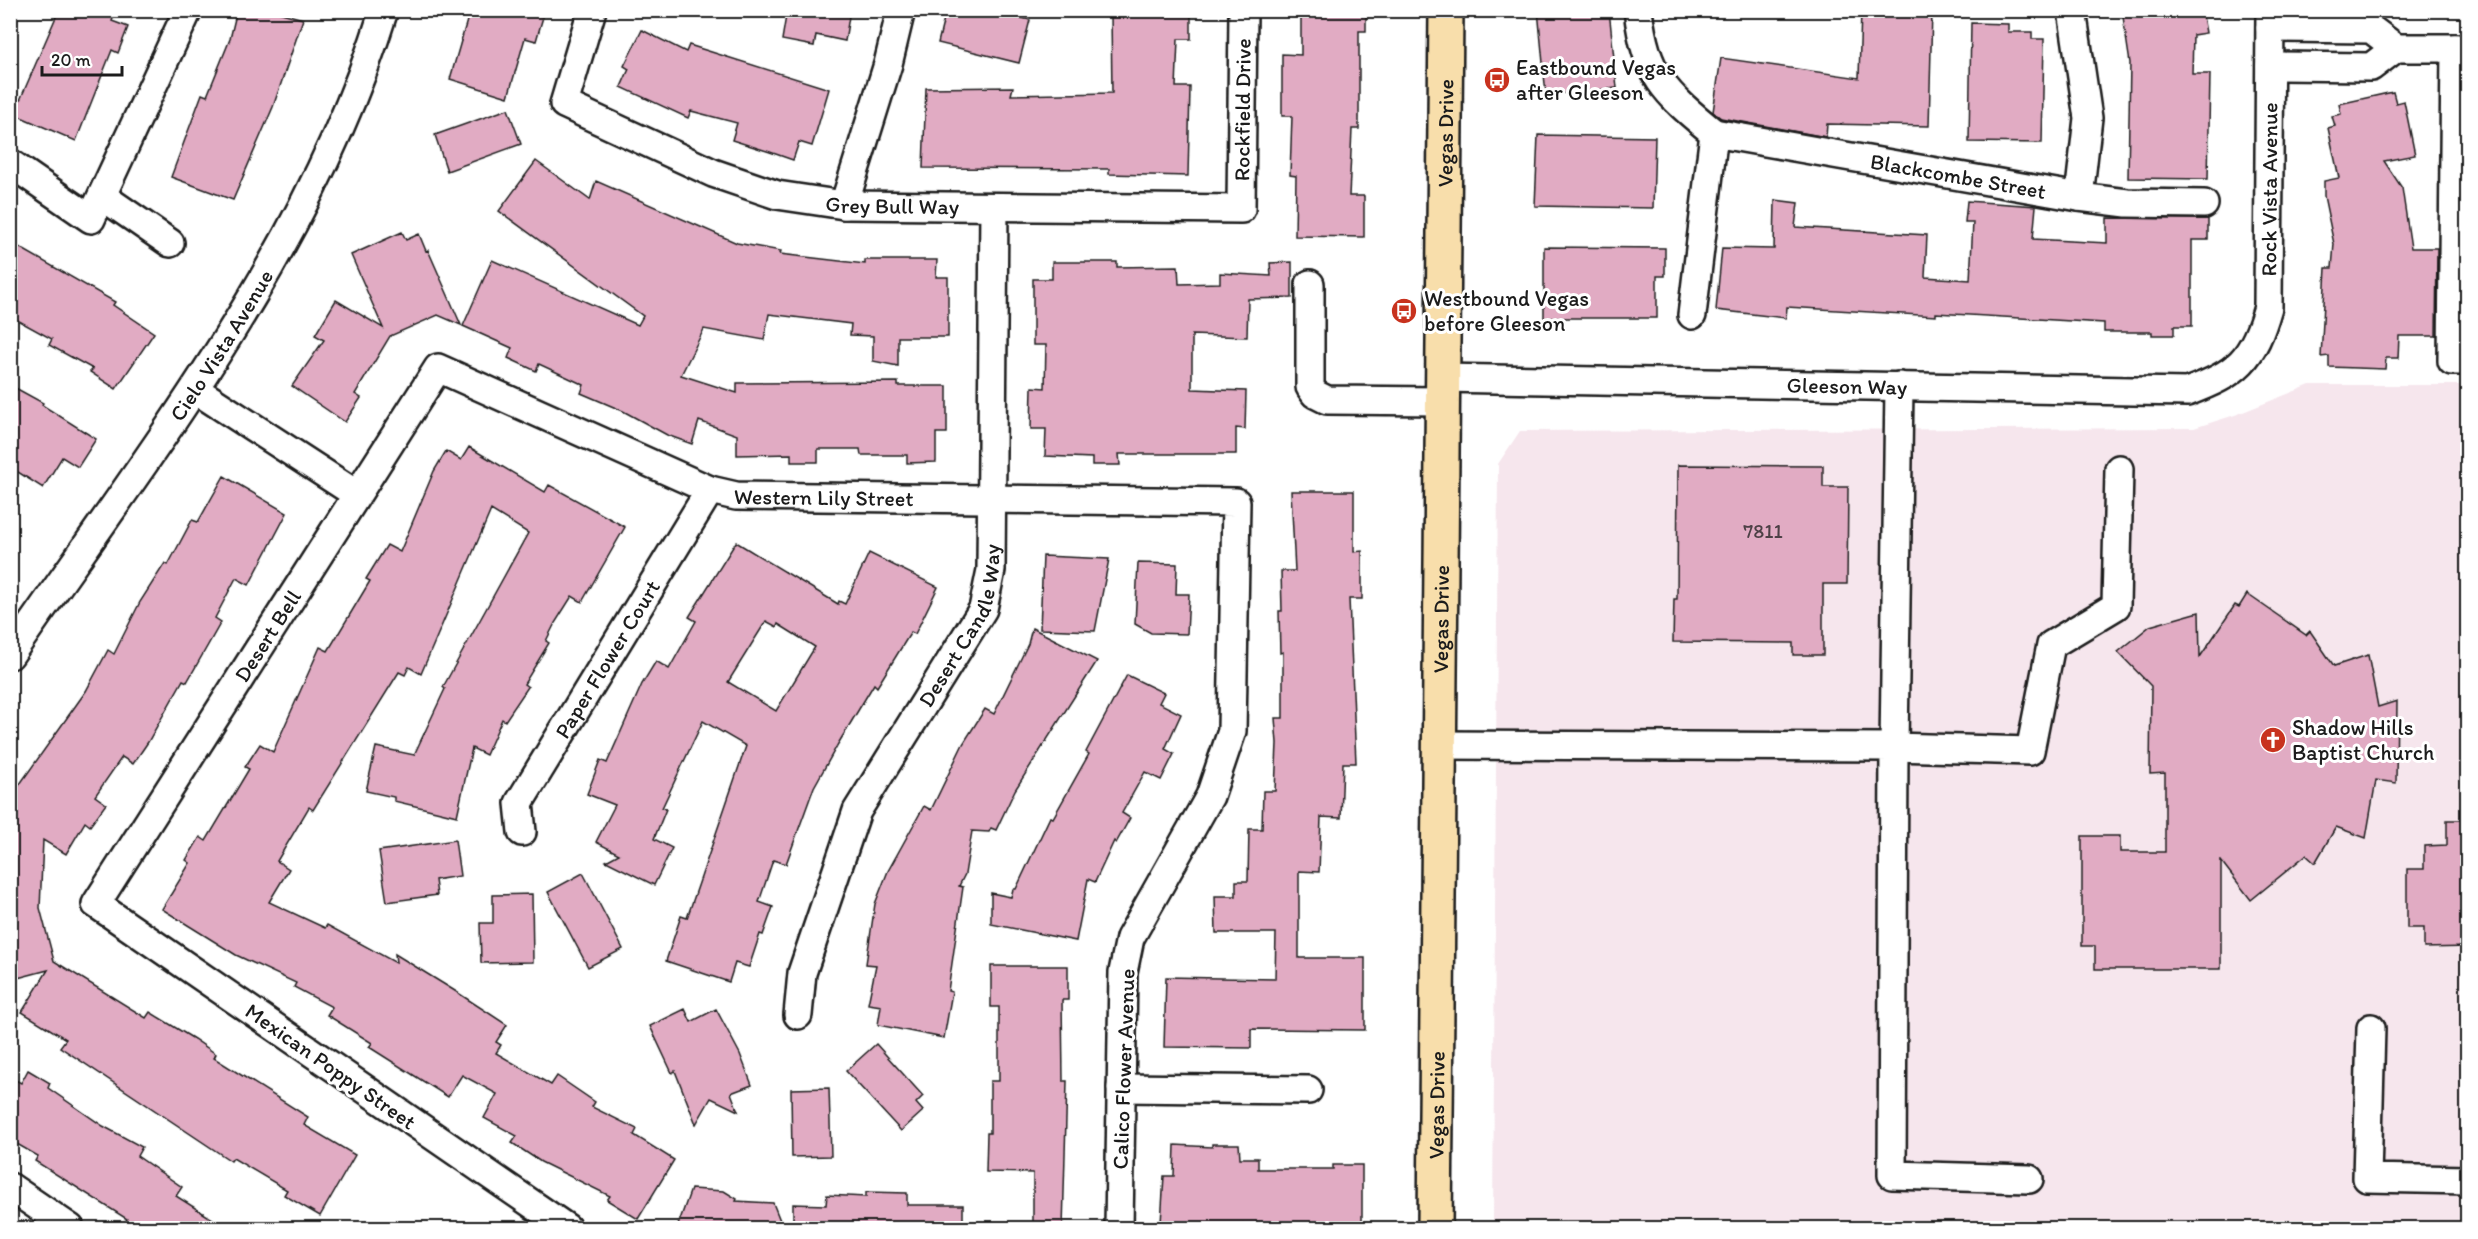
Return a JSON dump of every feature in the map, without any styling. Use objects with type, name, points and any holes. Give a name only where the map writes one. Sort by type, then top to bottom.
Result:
[{"type":"main road","name":"Vegas Drive","points":[[1435,1228],[1446,10]]},
{"type":"street","points":[[10,163],[91,219],[188,10]]},
{"type":"street","name":"Cielo Vista Avenue","points":[[10,655],[196,390],[266,276],[300,212],[350,103],[384,10]]},
{"type":"street","name":"Grey Bull Way","points":[[592,10],[564,104],[713,172],[777,195],[844,205],[1241,209]]},
{"type":"street","points":[[844,205],[888,64],[901,10]]},
{"type":"street","name":"Rockfield Drive","points":[[1241,209],[1243,10]]},
{"type":"street","points":[[1638,10],[1642,46],[1655,76],[1688,112],[1714,133],[1692,315]]},
{"type":"street","points":[[2072,10],[2088,118],[2079,197]]},
{"type":"street","points":[[2270,19],[2343,29],[2372,29],[2396,48]]},
{"type":"street","name":"Rock Vista Avenue","points":[[2243,362],[2260,335],[2268,307],[2270,19]]},
{"type":"street","points":[[2343,29],[2343,67]]},
{"type":"street","points":[[2270,66],[2371,67],[2396,48],[2461,48],[2460,361]]},
{"type":"street","name":"Blackcombe Street","points":[[1714,133],[2079,197],[2127,203],[2204,204]]},
{"type":"street","points":[[102,196],[170,243]]},
{"type":"street","name":"Desert Candle Way","points":[[798,1015],[802,973],[857,811],[982,609],[991,570],[994,207]]},
{"type":"street","name":"Gleeson Way","points":[[1310,284],[1310,387],[1315,394],[1327,400],[1442,390],[1899,386],[2187,392],[2222,379],[2243,362]]},
{"type":"street","name":"Western Lily Street","points":[[438,368],[710,490],[736,496],[1236,502]]},
{"type":"street","name":"Desert Bell","points":[[96,904],[438,368]]},
{"type":"street","points":[[1899,386],[1892,1175],[2029,1179]]},
{"type":"street","points":[[196,390],[356,494]]},
{"type":"street","points":[[1439,745],[1894,747],[2030,751],[2051,645],[2116,606],[2119,469]]},
{"type":"street","name":"Paper Flower Court","points":[[522,832],[519,803],[710,490]]},
{"type":"street","name":"Calico Flower Avenue","points":[[1119,1228],[1123,972],[1130,938],[1210,796],[1232,731],[1236,502]]},
{"type":"street","name":"Mexican Poppy Street","points":[[96,904],[567,1228]]},
{"type":"street","points":[[2371,1028],[2367,1178],[2468,1180]]},
{"type":"street","points":[[1121,1088],[1308,1090]]},
{"type":"street","points":[[10,1187],[70,1228]]},
{"type":"shaded area","name":"Shadow Hills Baptist Church","points":[[2310,385],[2467,385],[2467,1222],[1493,1221],[1498,464],[1520,431],[2194,428],[2238,414]]},
{"type":"building","points":[[59,10],[116,10],[112,21],[128,27],[118,53],[112,50],[76,141],[14,114]]},
{"type":"building","points":[[237,10],[271,10],[303,19],[273,107],[233,200],[171,177],[202,94],[207,96],[230,39]]},
{"type":"building","points":[[470,10],[522,10],[543,17],[536,41],[525,38],[508,97],[450,79]]},
{"type":"building","points":[[787,10],[850,10],[845,41],[816,35],[814,46],[782,40]]},
{"type":"building","points":[[946,10],[991,10],[1030,20],[1019,63],[938,43]]},
{"type":"building","points":[[1301,10],[1366,10],[1366,31],[1359,31],[1359,129],[1352,129],[1349,196],[1364,196],[1364,237],[1295,236],[1296,176],[1290,175],[1292,116],[1282,116],[1282,54],[1301,55]]},
{"type":"building","points":[[1538,10],[1609,10],[1617,88],[1546,95]]},
{"type":"building","points":[[1861,10],[1932,10],[1929,126],[1827,124],[1826,137],[1721,118],[1713,112],[1721,58],[1859,78]]},
{"type":"building","points":[[2122,10],[2202,10],[2206,33],[2193,35],[2192,74],[2210,74],[2208,179],[2128,178],[2130,63]]},
{"type":"building","points":[[1191,12],[1191,39],[1178,39],[1176,87],[1190,87],[1188,176],[1109,174],[1109,169],[923,168],[926,88],[1013,87],[1011,95],[1112,93],[1111,13]]},
{"type":"building","points":[[1971,23],[2008,24],[2008,32],[2032,32],[2032,39],[2044,39],[2042,143],[1969,142]]},
{"type":"building","points":[[642,30],[686,52],[689,45],[829,89],[812,146],[799,142],[793,160],[732,140],[737,123],[691,111],[688,118],[621,87],[629,69],[624,66]]},
{"type":"building","points":[[2393,92],[2396,103],[2404,101],[2415,155],[2384,161],[2402,188],[2411,248],[2437,248],[2436,336],[2399,336],[2398,358],[2386,358],[2385,369],[2329,367],[2329,356],[2321,357],[2326,268],[2332,268],[2334,244],[2324,196],[2324,181],[2339,178],[2328,128],[2335,126],[2332,116],[2341,114],[2339,104]]},
{"type":"building","points":[[508,109],[521,144],[447,171],[435,135]]},
{"type":"building","points":[[1538,135],[1655,137],[1653,208],[1535,206]]},
{"type":"building","points":[[536,161],[590,200],[596,181],[737,243],[781,251],[780,254],[865,264],[865,260],[937,260],[936,277],[948,277],[948,337],[898,337],[898,366],[873,361],[873,336],[850,335],[851,324],[769,314],[764,340],[704,329],[681,375],[737,393],[737,383],[898,382],[898,386],[947,386],[947,433],[936,433],[936,462],[907,463],[907,455],[861,455],[860,449],[818,449],[818,462],[791,462],[791,454],[737,455],[737,435],[699,421],[692,444],[667,435],[623,411],[581,393],[584,385],[539,364],[536,371],[508,358],[512,348],[463,326],[492,260],[638,325],[643,316],[499,211]]},
{"type":"building","points":[[1775,200],[1798,203],[1795,227],[1927,235],[1925,277],[1970,280],[1973,222],[1965,222],[1967,201],[2036,206],[2033,239],[2107,243],[2107,218],[2208,219],[2208,240],[2192,240],[2192,326],[2174,326],[2174,335],[2152,335],[2152,332],[2104,332],[2104,323],[1936,313],[1936,316],[1787,307],[1786,318],[1716,310],[1722,248],[1774,249]]},
{"type":"building","points":[[402,232],[406,240],[419,234],[461,325],[438,315],[390,336],[355,394],[361,398],[345,422],[292,386],[324,340],[315,335],[336,300],[383,328],[351,255]]},
{"type":"building","points":[[10,242],[115,302],[113,305],[154,333],[116,389],[90,372],[93,369],[49,345],[52,339],[10,316]]},
{"type":"building","points":[[1544,247],[1665,248],[1665,276],[1657,276],[1657,318],[1544,318]]},
{"type":"building","points":[[1052,262],[1117,262],[1117,267],[1178,266],[1179,284],[1220,283],[1220,273],[1271,276],[1270,263],[1292,262],[1292,298],[1248,299],[1247,337],[1192,335],[1192,389],[1246,391],[1245,429],[1236,428],[1236,454],[1119,454],[1120,465],[1092,465],[1092,458],[1045,456],[1046,429],[1031,429],[1032,387],[1045,388],[1046,345],[1033,345],[1033,279],[1052,279]]},
{"type":"building","points":[[10,385],[43,403],[42,405],[96,439],[78,467],[62,457],[43,488],[10,467]]},
{"type":"building","points":[[469,447],[545,492],[549,485],[625,527],[582,602],[572,596],[555,623],[546,641],[549,643],[524,684],[528,687],[505,721],[502,719],[486,755],[472,748],[457,816],[394,801],[394,797],[366,791],[376,747],[414,755],[445,689],[443,687],[528,533],[491,510],[421,674],[409,667],[405,675],[399,672],[313,810],[309,807],[277,861],[289,869],[269,902],[325,928],[327,925],[396,963],[395,954],[455,991],[507,1025],[496,1042],[501,1045],[496,1053],[551,1085],[557,1076],[595,1102],[592,1107],[637,1129],[634,1135],[674,1160],[638,1219],[607,1200],[610,1196],[541,1162],[512,1143],[517,1136],[484,1118],[497,1094],[462,1075],[448,1097],[369,1047],[372,1043],[327,1015],[332,1007],[294,987],[296,983],[236,955],[162,909],[190,863],[186,860],[200,837],[206,841],[249,769],[245,767],[260,744],[273,752],[320,647],[328,651],[370,581],[366,579],[387,545],[400,552],[434,471],[446,451],[461,460]]},
{"type":"building","points":[[1678,465],[1823,466],[1823,487],[1848,487],[1847,584],[1823,584],[1823,655],[1793,655],[1793,643],[1673,642],[1674,599],[1677,599]]},
{"type":"building","points":[[224,476],[287,513],[249,585],[236,578],[215,618],[221,622],[187,682],[183,680],[148,742],[133,764],[122,757],[95,796],[106,804],[90,826],[85,822],[66,854],[43,840],[40,908],[54,961],[146,1018],[150,1012],[194,1039],[216,1054],[214,1058],[308,1117],[304,1125],[355,1155],[320,1216],[284,1195],[287,1190],[233,1158],[231,1161],[60,1047],[66,1039],[22,1012],[48,970],[10,980],[10,798],[86,691],[108,650],[114,654],[140,602],[165,563],[168,565],[192,520],[198,522]]},
{"type":"building","points":[[1291,491],[1354,491],[1354,552],[1362,551],[1362,599],[1349,599],[1356,763],[1343,763],[1341,818],[1321,817],[1319,872],[1299,871],[1299,958],[1365,958],[1365,1030],[1251,1029],[1251,1048],[1164,1047],[1166,977],[1275,979],[1276,933],[1216,933],[1215,896],[1236,896],[1236,881],[1248,881],[1249,829],[1262,829],[1263,791],[1275,791],[1277,743],[1275,718],[1283,718],[1283,652],[1280,653],[1279,611],[1282,611],[1281,571],[1295,571]]},
{"type":"building","points":[[736,542],[838,604],[839,601],[845,604],[869,553],[938,587],[915,634],[911,632],[877,687],[874,684],[814,787],[786,864],[773,860],[759,902],[773,907],[763,935],[760,934],[749,967],[735,963],[729,982],[666,961],[681,916],[687,918],[746,746],[703,721],[662,808],[666,809],[654,839],[672,848],[654,885],[606,861],[619,854],[596,842],[615,805],[587,794],[600,760],[607,763],[642,684],[656,661],[669,669],[696,621],[689,617]],"holes":[[[766,621],[777,627],[778,624],[815,647],[776,711],[728,682]]]},
{"type":"building","points":[[1043,556],[1109,559],[1095,631],[1040,629]]},
{"type":"building","points":[[1138,563],[1177,564],[1176,594],[1189,594],[1187,634],[1151,633],[1135,624]]},
{"type":"building","name":"Shadow Hills Baptist Church","points":[[2247,594],[2306,635],[2310,631],[2334,666],[2368,655],[2378,707],[2397,701],[2396,783],[2376,780],[2366,838],[2336,827],[2315,863],[2306,855],[2251,900],[2221,861],[2221,969],[2095,969],[2095,946],[2082,946],[2082,836],[2120,836],[2120,852],[2165,852],[2165,773],[2150,774],[2151,686],[2118,652],[2150,626],[2199,612],[2200,657],[2235,605],[2239,607]]},
{"type":"building","points":[[1032,628],[1097,661],[1015,790],[996,830],[991,828],[989,832],[972,831],[965,874],[959,886],[963,887],[948,991],[952,992],[944,1038],[878,1025],[881,1006],[868,1004],[876,965],[866,964],[875,904],[888,871],[924,806],[931,810],[963,744],[985,709],[994,714],[1028,644]]},
{"type":"building","points":[[1127,675],[1164,693],[1159,703],[1181,714],[1165,749],[1174,754],[1161,780],[1145,772],[1122,813],[1130,818],[1116,843],[1114,841],[1095,882],[1088,879],[1076,941],[991,924],[991,893],[1011,897],[1013,889],[1016,889],[1050,817],[1053,818],[1089,754],[1086,752]]},
{"type":"building","points":[[2447,820],[2468,820],[2468,947],[2424,948],[2424,928],[2407,928],[2407,869],[2424,869],[2424,846],[2447,845]]},
{"type":"building","points":[[455,840],[460,876],[435,880],[437,895],[387,902],[379,851]]},
{"type":"building","points":[[583,873],[623,949],[588,967],[548,892]]},
{"type":"building","points":[[532,894],[533,962],[481,963],[480,923],[493,923],[493,895]]},
{"type":"building","points":[[991,966],[1068,966],[1068,1000],[1062,1000],[1063,1081],[1067,1081],[1063,1228],[1033,1228],[1033,1173],[986,1172],[987,1133],[990,1133],[990,1081],[999,1081],[999,1007],[991,1007]]},
{"type":"building","points":[[685,1009],[691,1022],[716,1009],[740,1054],[752,1085],[731,1093],[738,1111],[711,1098],[696,1124],[675,1071],[672,1073],[650,1026]]},
{"type":"building","points":[[876,1044],[923,1096],[916,1103],[923,1111],[901,1131],[846,1071]]},
{"type":"building","points":[[28,1070],[50,1083],[48,1088],[103,1126],[142,1147],[137,1156],[182,1187],[176,1196],[227,1228],[121,1228],[127,1219],[35,1161],[38,1156],[10,1140],[10,1077],[21,1083]]},
{"type":"building","points":[[829,1088],[831,1156],[792,1157],[791,1089]]},
{"type":"building","points":[[1212,1144],[1239,1144],[1240,1158],[1258,1158],[1258,1169],[1333,1169],[1333,1165],[1362,1165],[1362,1228],[1274,1228],[1274,1225],[1161,1223],[1164,1176],[1174,1176],[1175,1145],[1212,1147]]},
{"type":"building","points":[[691,1189],[724,1191],[737,1199],[736,1201],[773,1203],[783,1228],[677,1228]]},
{"type":"building","points":[[866,1192],[907,1193],[907,1205],[963,1205],[963,1228],[793,1228],[793,1204],[826,1205],[827,1195],[866,1197]]},
{"type":"place","name":"Eastbound Vegas after Gleeson","points":[[1497,80]]},
{"type":"place","name":"Westbound Vegas before Gleeson","points":[[1404,311]]},
{"type":"place","name":"Shadow Hills Baptist Church","points":[[2273,740]]}]
